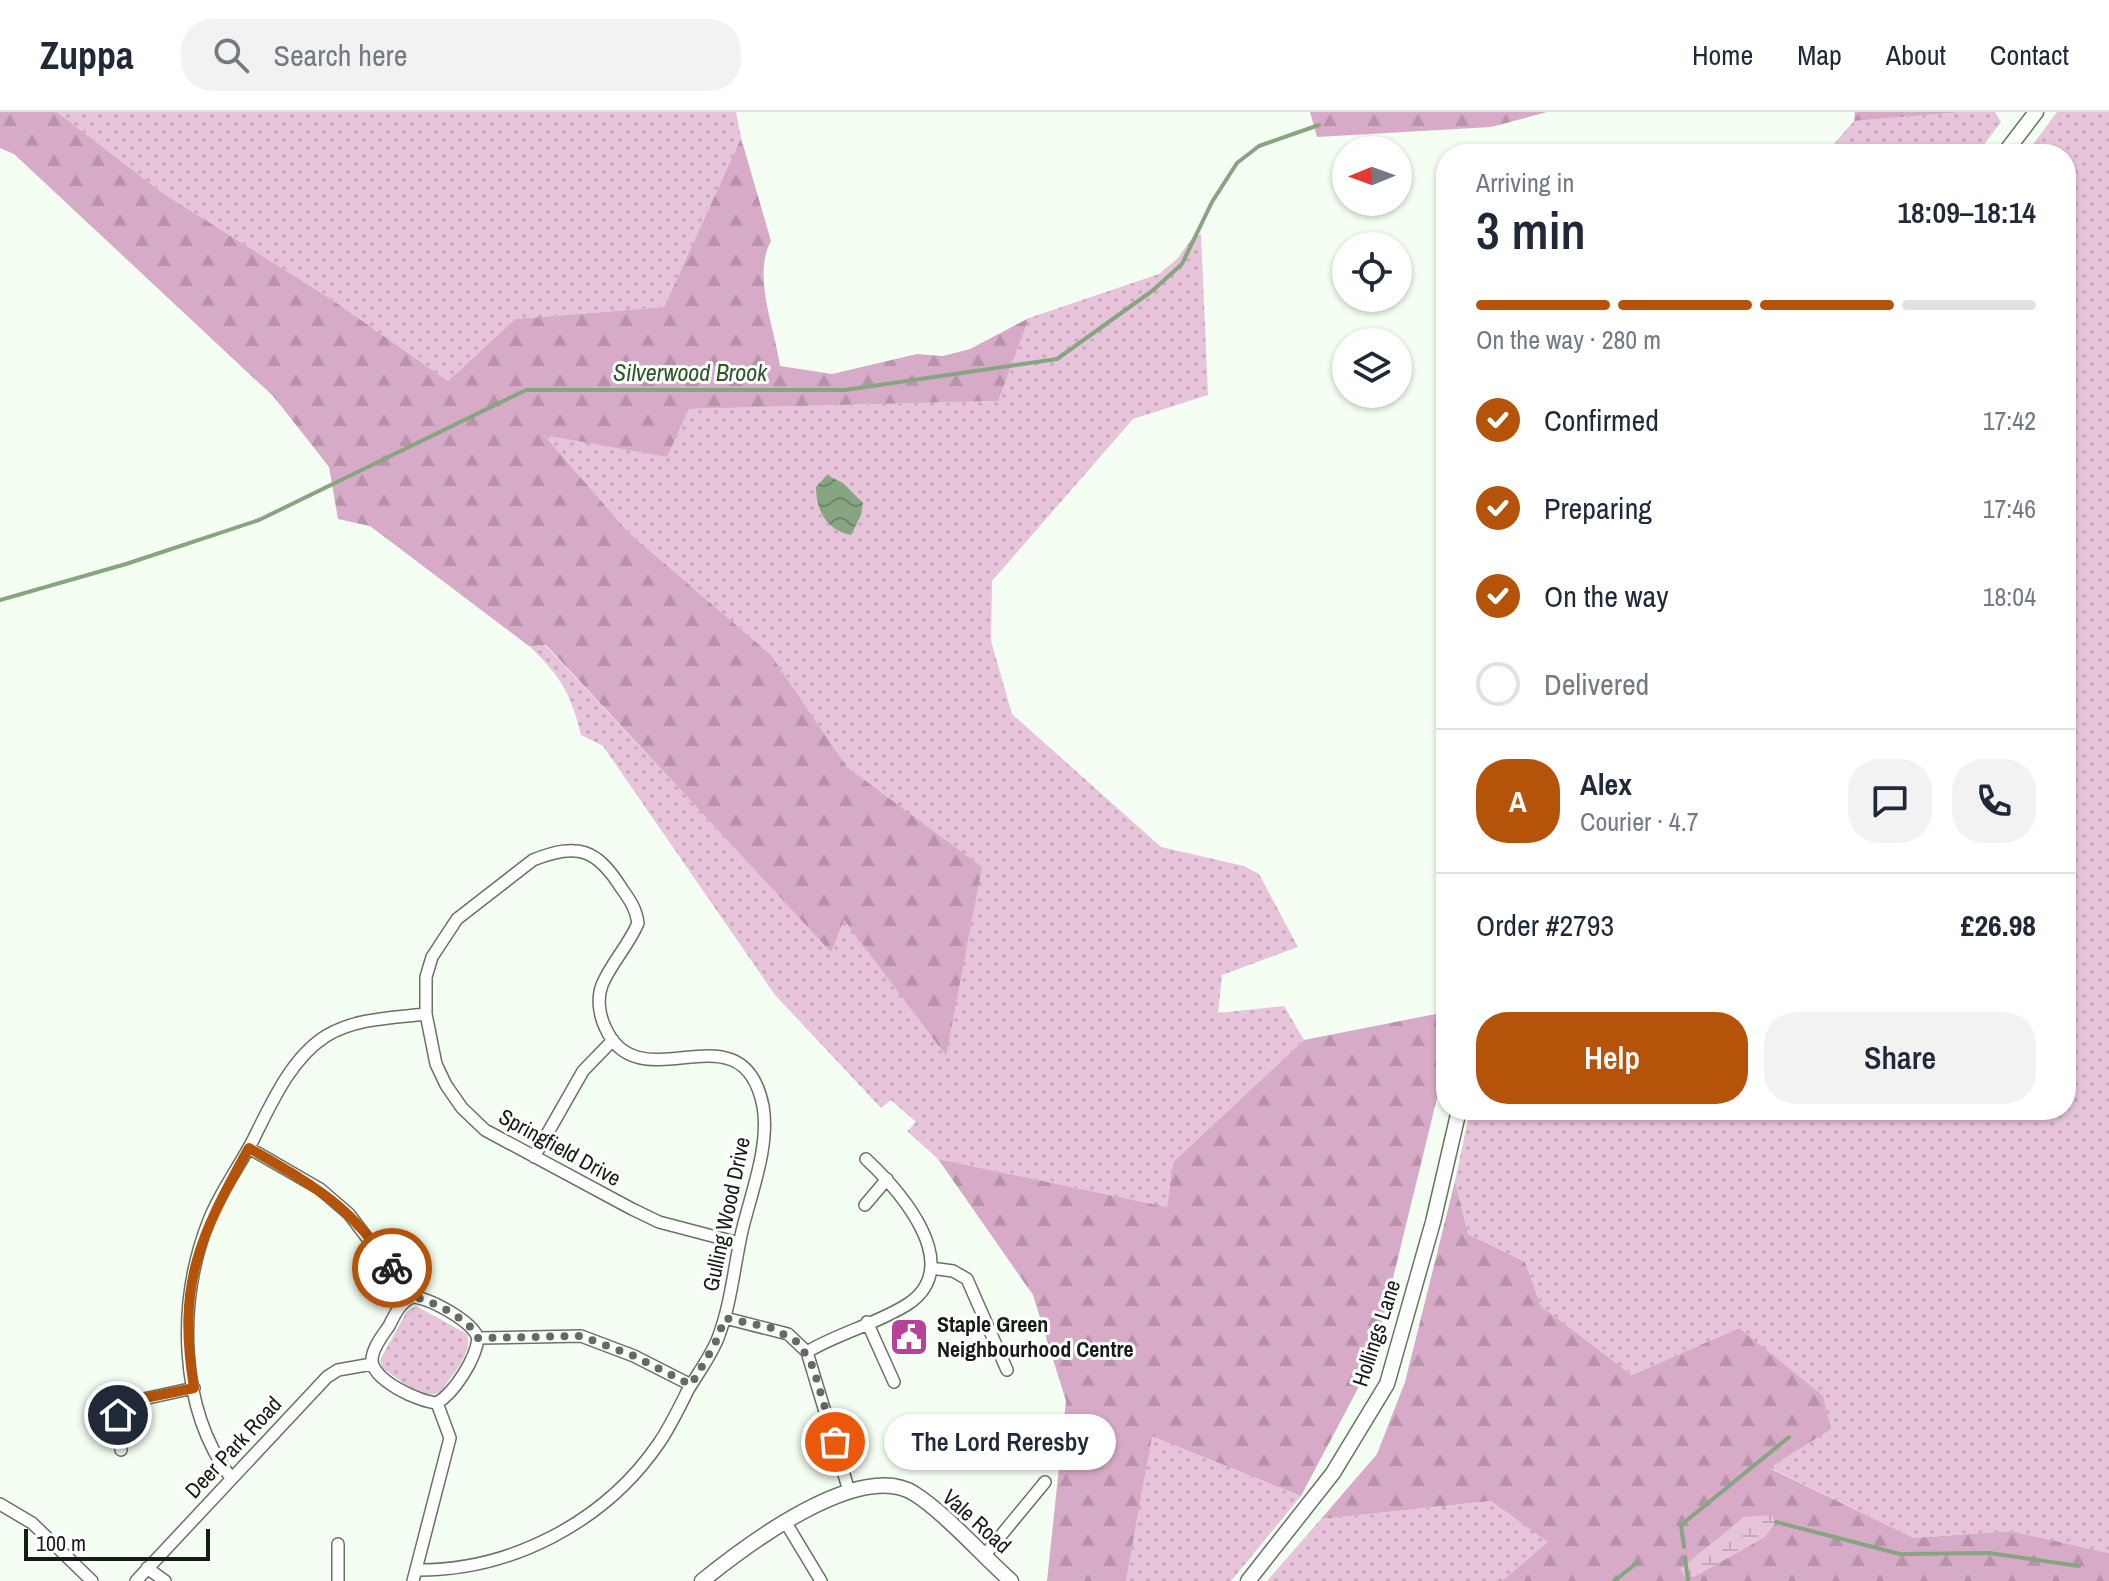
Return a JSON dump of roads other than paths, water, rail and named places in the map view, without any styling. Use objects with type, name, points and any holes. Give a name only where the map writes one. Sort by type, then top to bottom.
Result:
[{"type":"street","points":[[2012,144],[2036,112]]},
{"type":"street","points":[[231,1478],[212,1447],[194,1388],[187,1327],[193,1271],[210,1217],[290,1073],[308,1049],[347,1026],[426,1014],[426,977],[432,957],[457,919],[533,860],[548,854],[582,851],[595,854],[607,865],[636,911],[638,923],[601,987],[600,1015],[613,1040],[583,1071],[534,1157]]},
{"type":"street","name":"Springfield Drive","points":[[426,1014],[436,1064],[462,1108],[485,1130],[659,1222],[739,1243]]},
{"type":"street","name":"Gulling Wood Drive","points":[[414,1575],[487,1561],[526,1549],[571,1527],[640,1467],[659,1442],[715,1344],[725,1318],[764,1125],[763,1107],[750,1077],[729,1059],[711,1054],[647,1061],[613,1040]]},
{"type":"street","name":"Hollings Lane","points":[[1248,1581],[1333,1473],[1387,1384],[1433,1222],[1457,1120]]},
{"type":"street","points":[[249,1148],[320,1189],[349,1214],[412,1297]]},
{"type":"street","points":[[807,1352],[908,1303],[927,1281],[931,1268],[927,1245],[906,1201],[866,1159]]},
{"type":"street","points":[[865,1205],[887,1179]]},
{"type":"street","points":[[931,1268],[953,1271],[967,1279],[1007,1370]]},
{"type":"street","points":[[412,1297],[423,1298],[473,1328],[478,1338],[477,1350],[447,1395],[437,1403],[423,1401],[377,1373],[372,1364],[374,1351],[401,1305],[412,1297]]},
{"type":"street","points":[[725,1318],[788,1334],[807,1352],[849,1491]]},
{"type":"street","points":[[867,1322],[894,1382]]},
{"type":"street","points":[[478,1338],[581,1336],[634,1356],[691,1385]]},
{"type":"street","name":"Deer Park Road","points":[[136,1581],[327,1377],[338,1370],[372,1364]]},
{"type":"street","points":[[121,1450],[118,1415],[125,1403],[194,1388]]},
{"type":"street","points":[[414,1575],[450,1438],[437,1403]]},
{"type":"street","points":[[984,1556],[1045,1482]]},
{"type":"street","name":"Vale Road","points":[[702,1581],[810,1507],[849,1491],[898,1488],[914,1493],[1011,1581]]},
{"type":"street","points":[[0,1504],[32,1523],[92,1581]]},
{"type":"street","points":[[786,1523],[821,1581]]},
{"type":"street","points":[[338,1544],[338,1581]]},
{"type":"street","points":[[147,1568],[165,1581]]},
{"type":"water","points":[[827,475],[843,483],[863,503],[851,535],[835,529],[820,511],[816,487]]},
{"type":"waterway","name":"Silverwood Brook","points":[[0,600],[126,564],[259,520],[526,390],[845,390],[1057,359],[1152,291],[1182,264],[1212,202],[1237,163],[1259,146],[1319,125]]},
{"type":"waterway","points":[[1684,1547],[1681,1525],[1789,1437]]},
{"type":"waterway","points":[[1776,1522],[1900,1554],[1989,1553],[2079,1566]]},
{"type":"waterway","points":[[1685,1557],[1688,1581]]},
{"type":"waterway","points":[[1614,1581],[1638,1562]]},
{"type":"place","name":"Staple Green Neighbourhood Centre","points":[[909,1337]]},
{"type":"place","name":"The Lord Reresby","points":[[835,1442]]}]
